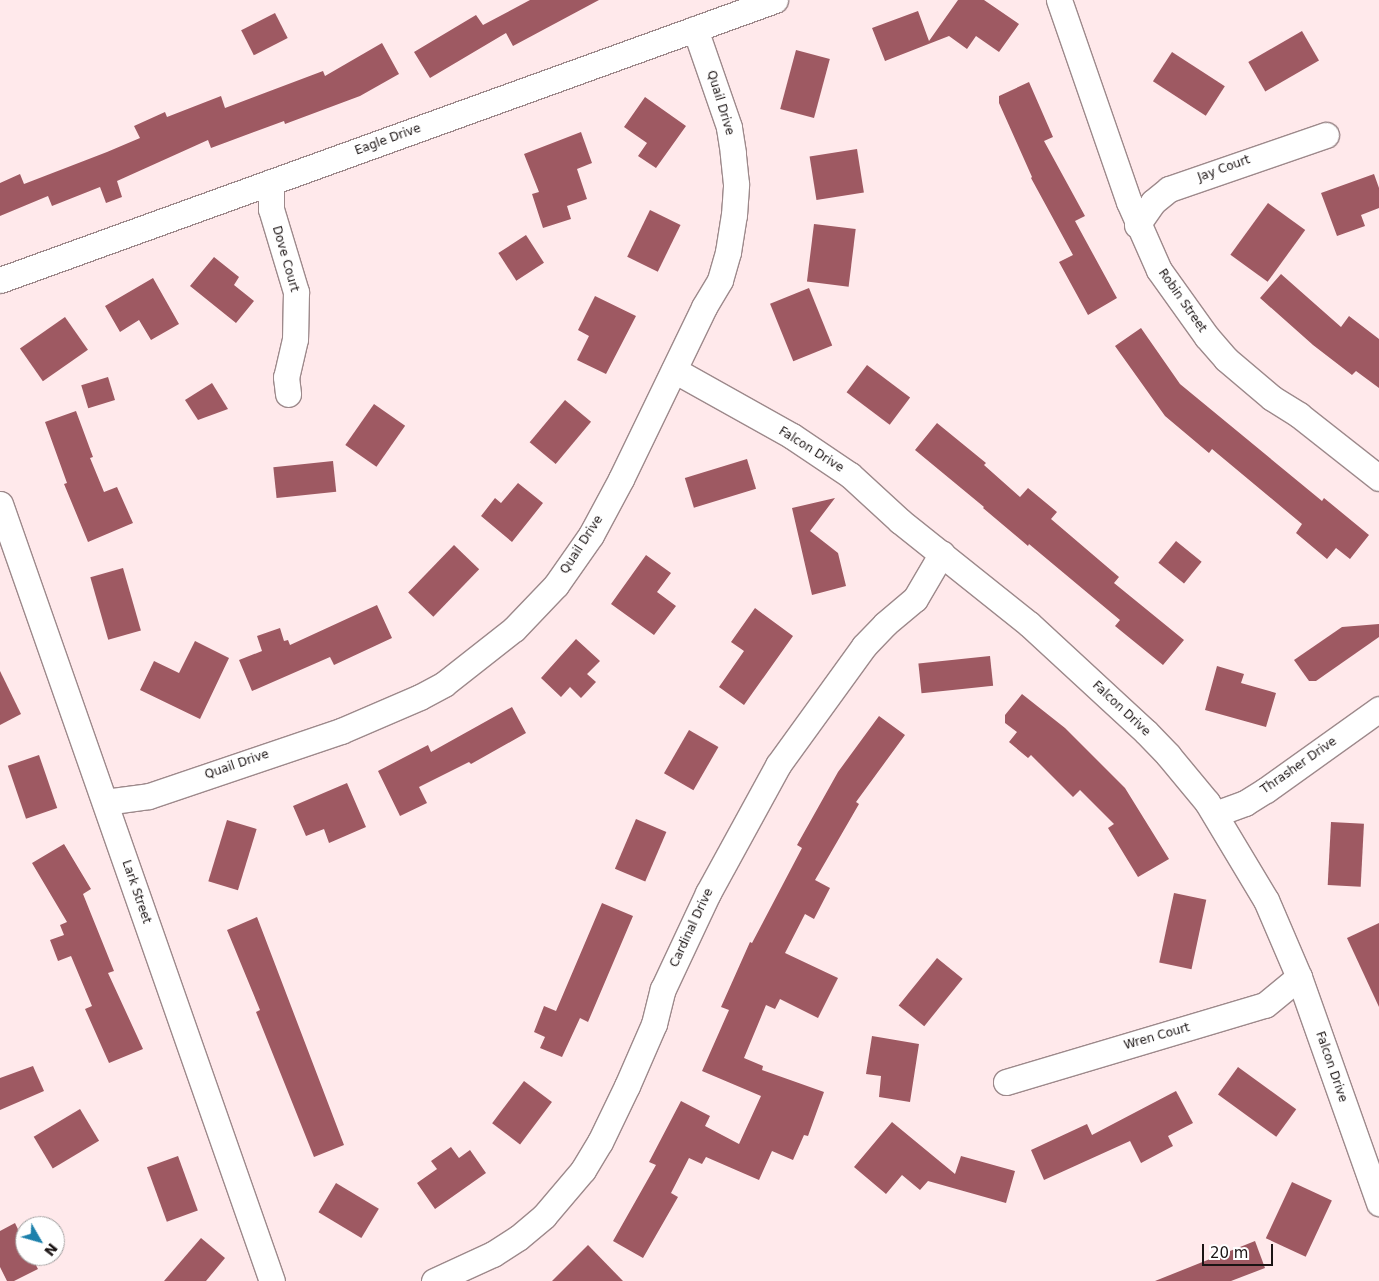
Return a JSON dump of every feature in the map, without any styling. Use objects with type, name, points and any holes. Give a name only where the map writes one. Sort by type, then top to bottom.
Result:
[{"type":"street","name":"Eagle Drive","points":[[0,280],[775,0]]},
{"type":"street","name":"Robin Street","points":[[1059,0],[1137,225],[1159,270],[1207,337],[1226,359],[1264,392],[1299,415],[1379,478]]},
{"type":"street","name":"Quail Drive","points":[[105,802],[149,796],[341,730],[420,697],[444,684],[514,629],[556,585],[591,535],[621,479],[720,280],[728,252],[734,215],[736,184],[729,127],[695,29]]},
{"type":"street","name":"Jay Court","points":[[1137,225],[1153,202],[1169,189],[1326,135]]},
{"type":"street","name":"Dove Court","points":[[270,182],[271,209],[296,292],[295,339],[286,377],[288,394]]},
{"type":"street","name":"Falcon Drive","points":[[674,370],[792,436],[850,475],[900,521],[1029,624],[1146,732],[1207,802],[1266,900],[1299,977],[1379,1203]]},
{"type":"street","name":"Lark Street","points":[[0,504],[272,1281]]},
{"type":"street","name":"Cardinal Drive","points":[[434,1281],[493,1254],[518,1238],[544,1216],[583,1170],[600,1142],[627,1086],[654,1024],[664,989],[708,893],[778,765],[864,646],[885,624],[915,599],[942,553]]},
{"type":"street","name":"Thrasher Drive","points":[[1215,814],[1245,802],[1266,790],[1379,709]]},
{"type":"street","name":"Wren Court","points":[[1006,1082],[1266,1005],[1299,977]]},
{"type":"building","points":[[530,0],[599,0],[513,46],[506,33],[430,78],[414,52],[476,15],[483,25]]},
{"type":"building","points":[[958,0],[984,0],[1019,24],[999,52],[976,36],[967,49],[949,36],[885,61],[872,28],[918,11],[929,41]]},
{"type":"building","points":[[275,13],[288,38],[254,55],[241,30]]},
{"type":"building","points":[[1302,31],[1319,60],[1265,91],[1248,62]]},
{"type":"building","points":[[382,43],[399,74],[360,96],[285,124],[284,121],[211,148],[208,140],[117,181],[122,197],[106,203],[100,187],[52,206],[48,196],[0,216],[0,183],[20,174],[24,184],[140,138],[134,126],[165,112],[167,117],[221,96],[225,108],[323,71],[325,76]]},
{"type":"building","points":[[796,50],[830,59],[814,118],[780,109]]},
{"type":"building","points":[[1172,52],[1225,86],[1206,116],[1153,81]]},
{"type":"building","points":[[1029,82],[1053,137],[1044,141],[1085,216],[1075,221],[1117,298],[1088,315],[1059,262],[1073,255],[1031,178],[999,103],[999,96]]},
{"type":"building","points":[[645,97],[686,126],[656,168],[638,156],[647,143],[624,127]]},
{"type":"building","points":[[581,132],[592,163],[577,169],[587,199],[567,206],[571,219],[543,228],[532,194],[539,192],[524,154]]},
{"type":"building","points":[[857,149],[864,192],[816,200],[810,157]]},
{"type":"building","points":[[1374,174],[1379,188],[1379,208],[1361,215],[1365,226],[1337,236],[1321,193]]},
{"type":"building","points":[[1268,203],[1305,230],[1268,282],[1230,255]]},
{"type":"building","points":[[650,210],[681,225],[658,272],[627,257]]},
{"type":"building","points":[[814,224],[856,229],[849,287],[807,282]]},
{"type":"building","points":[[526,235],[544,263],[516,281],[498,253]]},
{"type":"building","points":[[214,257],[239,277],[234,285],[254,301],[236,323],[190,286]]},
{"type":"building","points":[[1281,274],[1341,327],[1349,316],[1379,339],[1379,388],[1356,371],[1352,375],[1313,345],[1260,298]]},
{"type":"building","points":[[153,278],[179,324],[151,340],[139,320],[120,332],[105,306]]},
{"type":"building","points":[[809,288],[832,345],[793,361],[770,304]]},
{"type":"building","points":[[595,296],[636,316],[606,374],[577,360],[589,336],[578,330]]},
{"type":"building","points":[[65,317],[88,350],[43,381],[20,349]]},
{"type":"building","points":[[1141,328],[1180,384],[1322,501],[1324,498],[1369,535],[1350,559],[1336,548],[1327,559],[1296,533],[1302,524],[1212,449],[1209,453],[1165,416],[1115,346]]},
{"type":"building","points":[[867,365],[910,397],[890,425],[847,392]]},
{"type":"building","points":[[108,377],[115,400],[88,408],[81,385]]},
{"type":"building","points":[[212,383],[228,409],[198,420],[185,400]]},
{"type":"building","points":[[565,400],[591,422],[556,464],[530,442]]},
{"type":"building","points":[[374,404],[405,426],[376,467],[345,445]]},
{"type":"building","points":[[76,411],[93,457],[90,458],[104,492],[117,487],[133,523],[88,542],[64,484],[67,483],[45,422]]},
{"type":"building","points":[[937,423],[986,463],[984,465],[1020,497],[1028,488],[1057,512],[1051,519],[1119,577],[1114,583],[1184,640],[1163,665],[1115,626],[1120,620],[1029,544],[1028,546],[915,450]]},
{"type":"building","points":[[747,459],[756,489],[694,508],[685,478]]},
{"type":"building","points":[[333,461],[336,492],[277,498],[273,467]]},
{"type":"building","points":[[518,483],[543,503],[512,542],[481,516],[495,498],[501,503]]},
{"type":"building","points":[[835,498],[810,531],[838,553],[846,586],[812,595],[792,508]]},
{"type":"building","points":[[1176,541],[1202,562],[1184,584],[1158,563]]},
{"type":"building","points":[[454,545],[479,569],[433,617],[408,592]]},
{"type":"building","points":[[646,555],[671,573],[657,592],[676,606],[654,635],[611,604]]},
{"type":"building","points":[[123,568],[141,630],[108,640],[90,577]]},
{"type":"building","points":[[377,605],[392,638],[334,665],[330,657],[252,691],[239,660],[262,651],[257,636],[280,628],[284,641],[288,640],[290,645]]},
{"type":"building","points":[[755,608],[793,636],[744,705],[719,687],[744,651],[731,642]]},
{"type":"building","points":[[1379,624],[1379,637],[1316,681],[1309,681],[1294,660],[1342,627]]},
{"type":"building","points":[[576,639],[600,661],[587,674],[596,682],[581,698],[570,687],[561,697],[541,678]]},
{"type":"building","points":[[195,641],[229,658],[200,719],[140,690],[154,661],[179,673]]},
{"type":"building","points":[[990,656],[993,686],[922,693],[918,664]]},
{"type":"building","points":[[1217,666],[1244,674],[1241,683],[1276,693],[1266,727],[1205,710]]},
{"type":"building","points":[[0,671],[21,714],[0,725]]},
{"type":"building","points":[[1022,694],[1065,728],[1125,788],[1169,859],[1138,877],[1108,828],[1114,824],[1080,790],[1073,797],[1031,755],[1028,758],[1009,742],[1017,732],[1005,723],[1005,715]]},
{"type":"building","points":[[512,707],[526,733],[471,764],[469,762],[419,787],[427,803],[400,816],[378,771],[428,745],[431,752]]},
{"type":"building","points":[[879,716],[905,735],[856,802],[859,804],[815,880],[830,888],[814,919],[805,914],[785,953],[838,978],[818,1018],[780,999],[775,1009],[766,1005],[744,1058],[763,1066],[762,1070],[824,1092],[808,1136],[804,1135],[793,1160],[772,1151],[759,1180],[706,1157],[702,1164],[689,1158],[671,1193],[678,1197],[643,1258],[613,1241],[656,1165],[649,1162],[681,1101],[710,1116],[705,1126],[739,1144],[761,1096],[702,1071],[729,1010],[721,1007],[750,942],[752,943],[802,848],[797,845],[838,772]]},
{"type":"building","points":[[689,730],[718,747],[693,790],[664,773]]},
{"type":"building","points":[[39,755],[57,808],[26,819],[8,766]]},
{"type":"building","points":[[347,783],[366,827],[329,843],[324,829],[306,836],[293,806]]},
{"type":"building","points":[[636,819],[666,832],[645,882],[615,869]]},
{"type":"building","points":[[227,820],[257,829],[238,890],[208,881]]},
{"type":"building","points":[[1331,822],[1364,824],[1361,887],[1328,885]]},
{"type":"building","points":[[64,844],[91,889],[83,894],[114,971],[108,973],[143,1049],[109,1063],[85,1009],[92,1006],[71,956],[58,961],[50,940],[64,935],[60,925],[67,922],[32,863]]},
{"type":"building","points":[[1174,893],[1206,900],[1192,969],[1159,962]]},
{"type":"building","points":[[602,903],[633,916],[588,1022],[580,1018],[562,1057],[540,1048],[545,1037],[534,1032],[544,1006],[556,1011]]},
{"type":"building","points":[[257,917],[344,1145],[314,1157],[256,1012],[260,1010],[227,930]]},
{"type":"building","points":[[1379,923],[1379,1007],[1347,938]]},
{"type":"building","points":[[937,958],[963,979],[924,1026],[899,1005]]},
{"type":"building","points":[[872,1036],[919,1044],[910,1102],[879,1097],[881,1076],[866,1074]]},
{"type":"building","points":[[33,1066],[44,1091],[0,1110],[0,1078]]},
{"type":"building","points":[[1238,1067],[1296,1109],[1276,1137],[1218,1095]]},
{"type":"building","points":[[524,1081],[552,1102],[520,1144],[492,1123]]},
{"type":"building","points":[[1176,1091],[1193,1123],[1168,1136],[1173,1146],[1141,1163],[1130,1141],[1044,1180],[1031,1150],[1087,1124],[1092,1135]]},
{"type":"building","points":[[80,1109],[99,1141],[53,1169],[34,1137]]},
{"type":"building","points":[[892,1122],[955,1174],[961,1156],[1015,1171],[1006,1203],[928,1181],[920,1190],[902,1175],[886,1194],[854,1167]]},
{"type":"building","points":[[451,1147],[459,1158],[470,1150],[486,1173],[435,1209],[417,1183],[437,1169],[431,1161]]},
{"type":"building","points":[[178,1156],[198,1211],[167,1222],[147,1167]]},
{"type":"building","points":[[1292,1182],[1332,1201],[1306,1257],[1266,1238]]},
{"type":"building","points":[[336,1183],[379,1209],[361,1238],[318,1212]]},
{"type":"building","points":[[15,1223],[15,1266],[36,1266],[38,1269],[14,1281],[7,1281],[0,1267],[0,1231]]},
{"type":"building","points":[[201,1238],[225,1258],[206,1281],[164,1281]]},
{"type":"building","points":[[1255,1241],[1265,1268],[1231,1281],[1155,1281]]},
{"type":"building","points":[[588,1245],[623,1281],[552,1281]]}]
